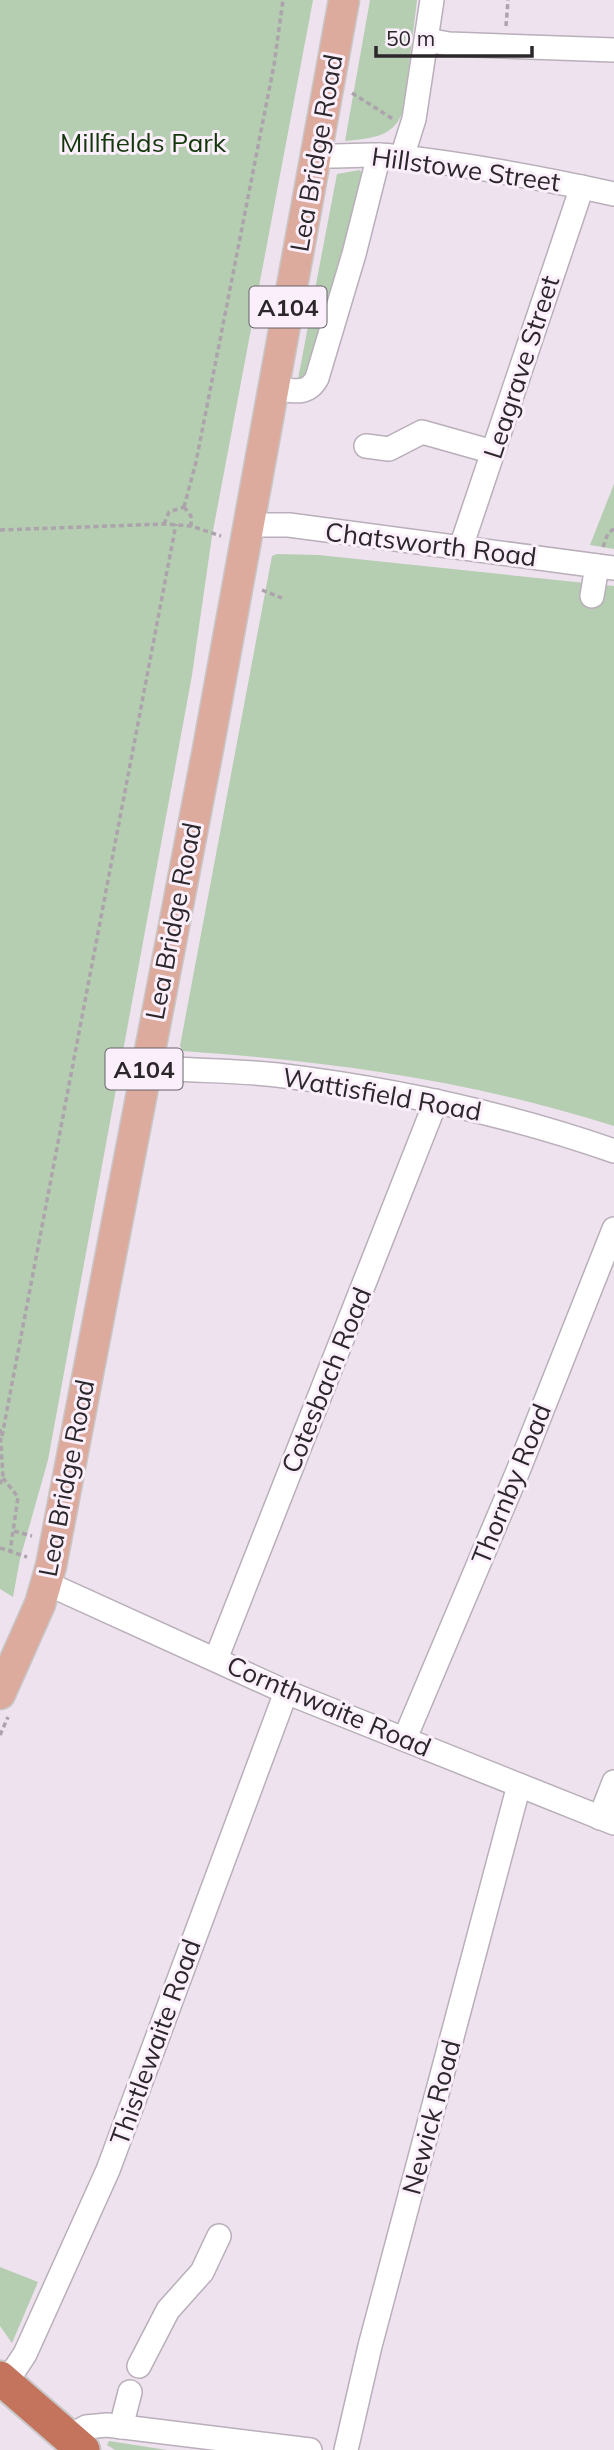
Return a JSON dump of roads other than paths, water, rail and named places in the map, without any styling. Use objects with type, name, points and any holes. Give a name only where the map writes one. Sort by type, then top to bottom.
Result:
[{"type":"highway","points":[[3,2381],[76,2444]]},
{"type":"main road","name":"Lea Bridge Road","points":[[0,1694],[46,1583],[208,749],[234,530],[272,388],[344,0]]},
{"type":"street","points":[[402,157],[414,119],[432,0]]},
{"type":"street","points":[[427,40],[449,44],[614,50]]},
{"type":"street","name":"Hillstowe Street","points":[[317,155],[402,157],[614,194]]},
{"type":"street","name":"Lea Bridge Road","points":[[272,388],[302,392],[311,387],[317,378],[354,254],[379,155]]},
{"type":"street","name":"Leagrave Street","points":[[461,547],[582,187]]},
{"type":"street","points":[[366,446],[390,449],[422,432],[493,452]]},
{"type":"street","name":"Chatsworth Road","points":[[234,530],[276,524],[461,547],[516,546],[605,560]]},
{"type":"street","points":[[592,596],[605,560]]},
{"type":"street","name":"Wattisfield Road","points":[[145,1067],[276,1075],[436,1101],[537,1124],[614,1151]]},
{"type":"street","name":"Cotesbach Road","points":[[216,1659],[436,1101]]},
{"type":"street","name":"Thornby Road","points":[[405,1738],[518,1471],[614,1229]]},
{"type":"street","name":"Cornthwaite Road","points":[[46,1583],[286,1692],[607,1821]]},
{"type":"street","name":"Thistlewaite Road","points":[[3,2381],[25,2354],[108,2170],[286,1692]]},
{"type":"street","points":[[607,1821],[614,1782]]},
{"type":"street","name":"Newick Road","points":[[346,2450],[370,2346],[519,1785]]},
{"type":"street","points":[[139,2365],[168,2310],[202,2272],[219,2236]]},
{"type":"street","points":[[121,2427],[130,2392]]},
{"type":"street","points":[[76,2444],[86,2427],[121,2427],[310,2450]]},
{"type":"park label","name":"Millfields Park","points":[[143,142]]}]
